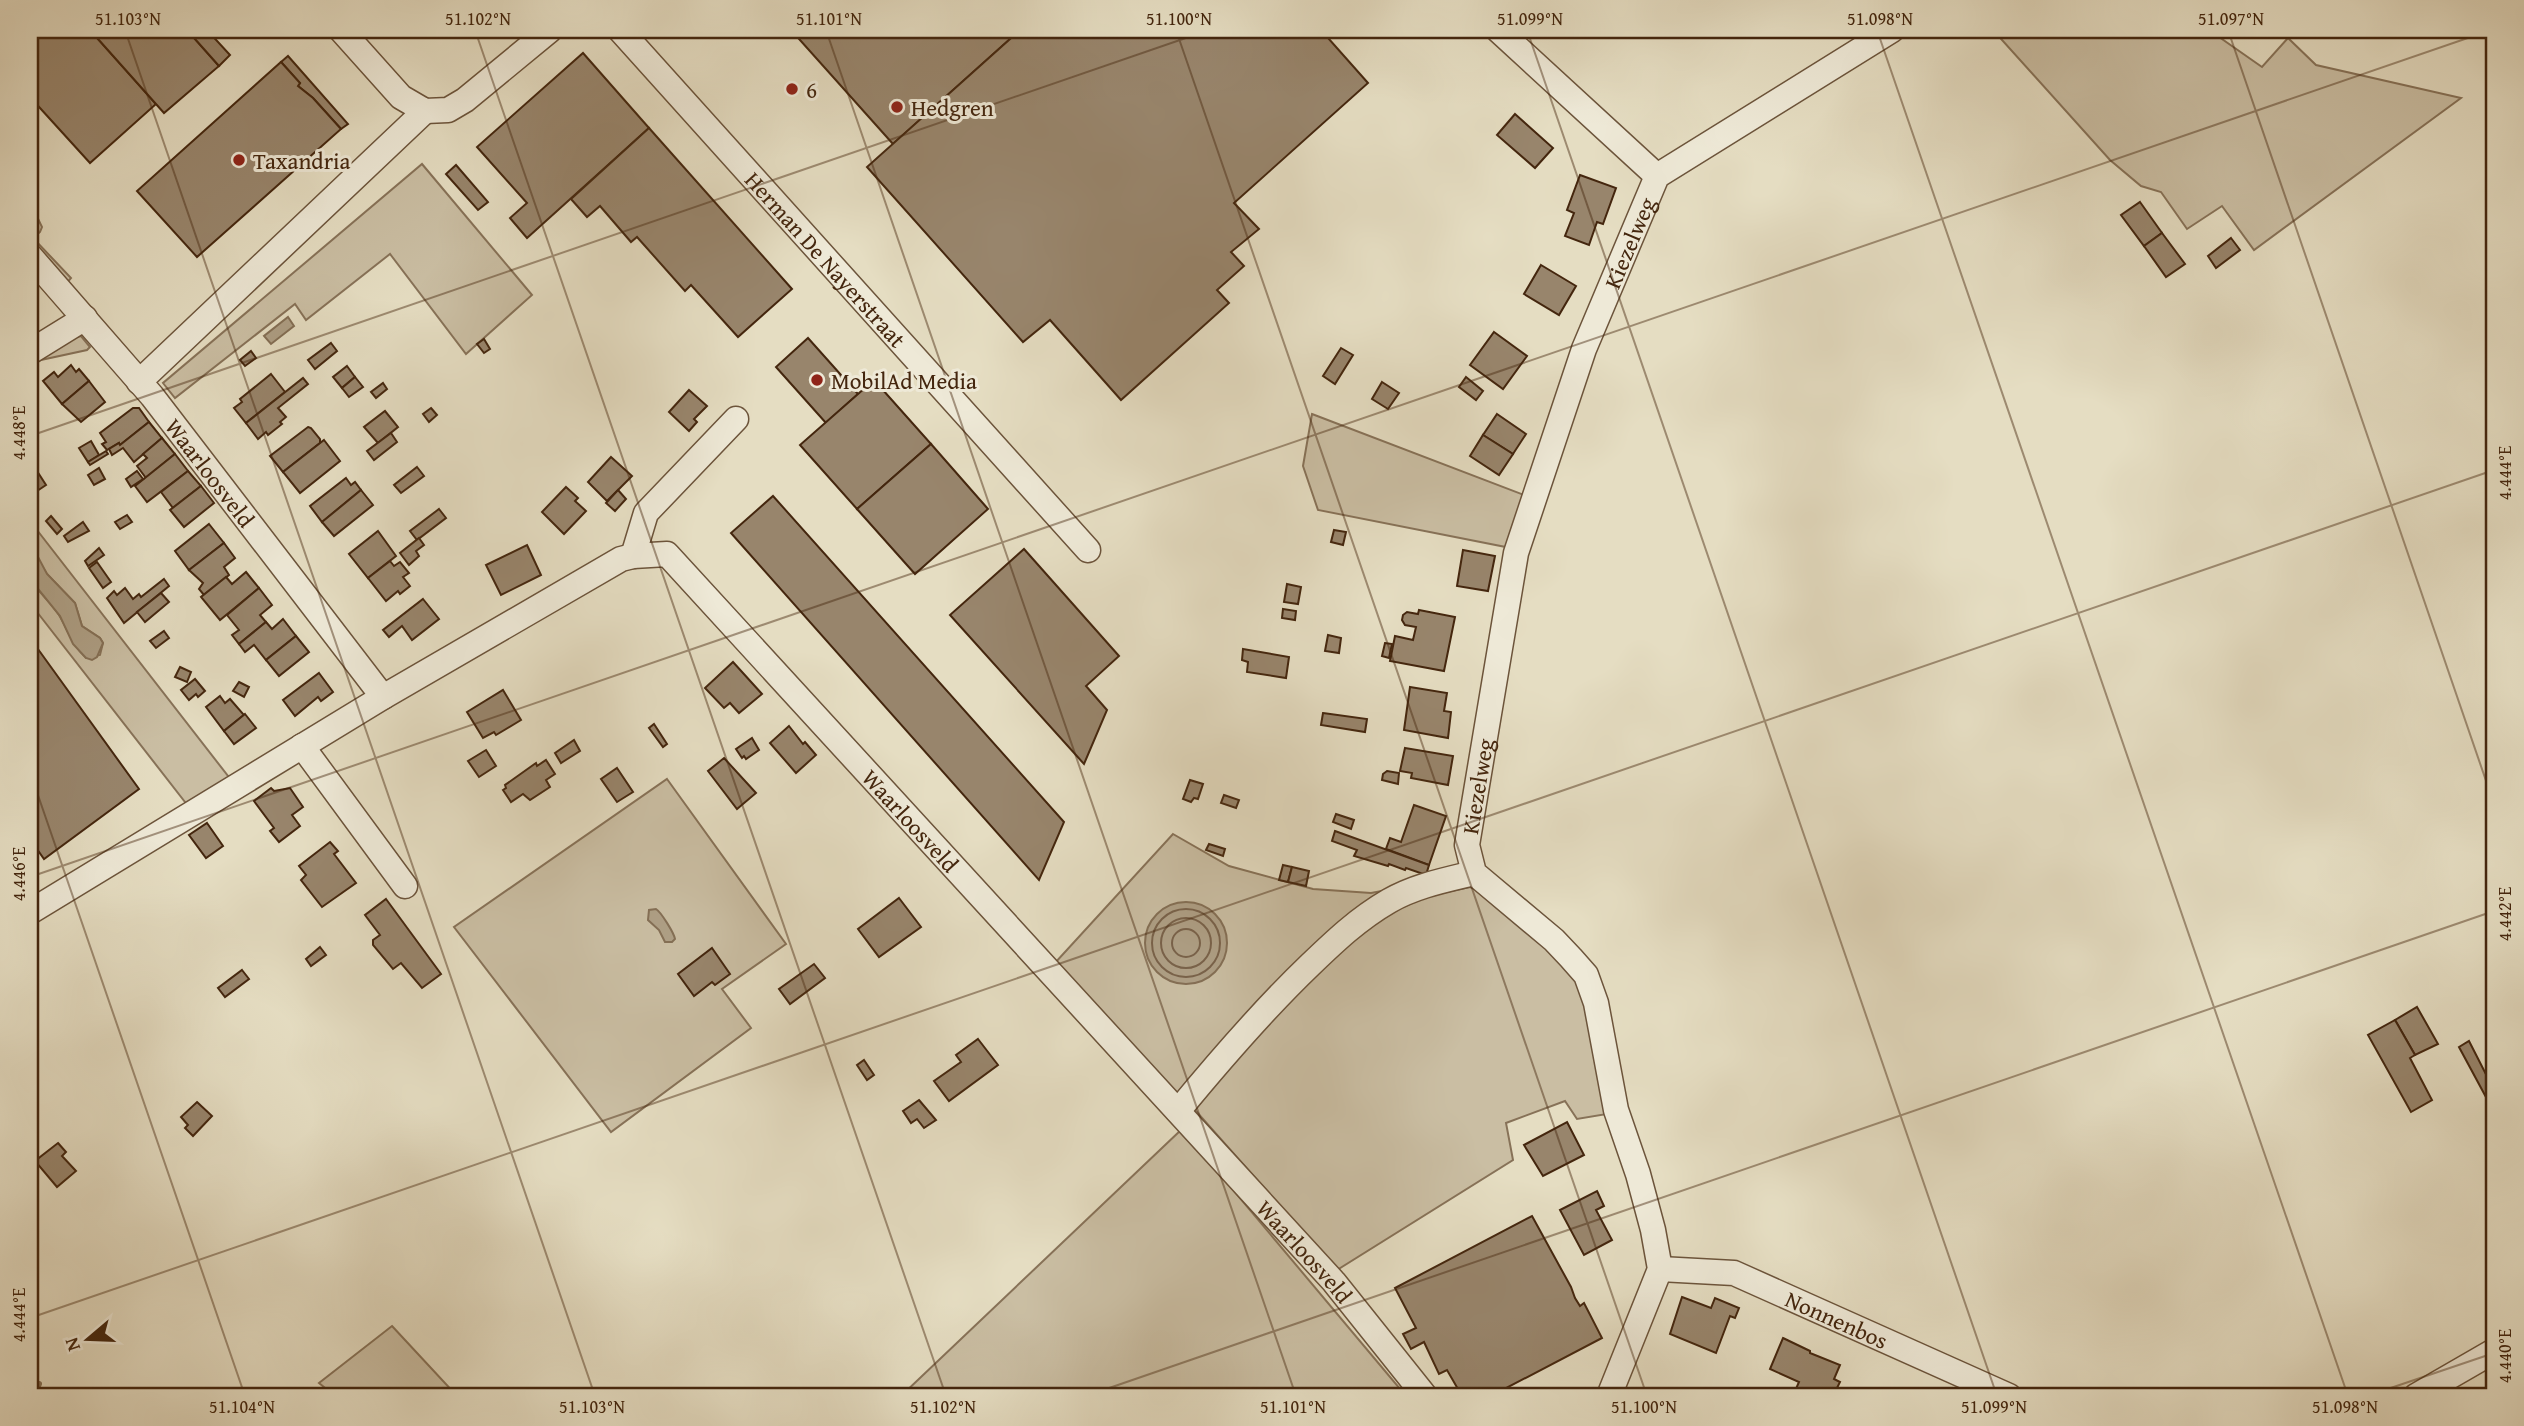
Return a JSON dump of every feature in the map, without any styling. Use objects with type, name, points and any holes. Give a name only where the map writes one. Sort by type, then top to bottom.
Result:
[{"type":"street","points":[[341,30],[401,97],[425,111],[448,110],[466,100],[550,30]]},
{"type":"street","name":"Herman De Nayerstraat","points":[[620,30],[1088,550]]},
{"type":"street","name":"Kiezelweg","points":[[1498,30],[1657,176]]},
{"type":"street","name":"Kiezelweg","points":[[1474,873],[1467,845],[1516,553],[1584,349],[1657,176],[1892,30]]},
{"type":"street","points":[[139,382],[425,111]]},
{"type":"street","name":"Waarloosveld","points":[[30,256],[139,382],[383,697]]},
{"type":"street","points":[[30,352],[85,318]]},
{"type":"street","points":[[633,556],[646,513],[736,419]]},
{"type":"street","name":"Waarloosveld","points":[[30,912],[383,697],[621,559],[667,554],[1334,1282],[1425,1396]]},
{"type":"street","points":[[302,746],[405,887]]},
{"type":"street","points":[[1178,1111],[1226,1053],[1293,981],[1351,925],[1391,900],[1429,884],[1474,873],[1554,940],[1586,975],[1596,1003],[1616,1110],[1638,1174],[1660,1269],[1609,1396]]},
{"type":"street","name":"Nonnenbos","points":[[1660,1269],[1734,1273],[2009,1396]]},
{"type":"street","points":[[2416,1396],[2494,1350]]},
{"type":"shaded area","points":[[1993,30],[2209,30],[2262,67],[2288,38],[2316,65],[2461,98],[2254,250],[2222,206],[2187,229],[2161,192],[2141,186],[2110,160]]},
{"type":"shaded area","points":[[422,164],[532,295],[466,354],[390,254],[306,320],[295,304],[175,398],[163,383]]},
{"type":"shaded area","points":[[30,202],[42,227],[33,238],[71,278],[66,284],[30,244]]},
{"type":"shaded area","points":[[81,336],[90,347],[87,350],[41,360],[30,367],[30,364]]},
{"type":"shaded area","points":[[1312,414],[1532,498],[1521,550],[1318,510],[1303,466]]},
{"type":"shaded area","points":[[30,521],[235,785],[192,811],[30,603],[30,579],[56,610],[81,653],[86,658],[100,655],[103,643],[100,638],[82,626],[75,603],[47,574],[30,547]]},
{"type":"shaded area","points":[[667,779],[786,944],[722,989],[751,1028],[611,1132],[454,927]]},
{"type":"shaded area","points":[[1173,834],[1229,866],[1313,889],[1371,893],[1382,891],[1318,944],[1177,1096],[1054,964]]},
{"type":"shaded area","points":[[1470,887],[1491,896],[1566,964],[1584,993],[1607,1114],[1577,1119],[1565,1101],[1506,1123],[1513,1160],[1337,1270],[1195,1110],[1266,1019],[1354,937],[1387,914],[1428,896]]},
{"type":"shaded area","points":[[1182,1129],[1406,1396],[901,1396]]},
{"type":"shaded area","points":[[392,1326],[457,1396],[335,1396],[319,1383]]},
{"type":"water","points":[[288,317],[294,326],[271,344],[264,336]]},
{"type":"water","points":[[30,547],[47,574],[75,603],[82,626],[103,643],[97,657],[92,660],[86,658],[73,644],[60,616],[30,579]]},
{"type":"water","points":[[1186,902],[1202,905],[1215,914],[1224,927],[1227,943],[1224,959],[1215,972],[1202,981],[1186,984],[1170,981],[1157,972],[1148,959],[1145,943],[1148,927],[1157,914],[1170,905]]},
{"type":"water","points":[[656,909],[672,932],[675,939],[672,942],[665,942],[659,930],[648,920],[649,910]]},
{"type":"building","points":[[30,30],[90,30],[156,104],[90,163],[30,97]]},
{"type":"building","points":[[90,30],[187,30],[219,66],[164,113]]},
{"type":"building","points":[[187,30],[207,30],[230,55],[219,66]]},
{"type":"building","name":"Hedgren","points":[[791,30],[1020,30],[893,144]]},
{"type":"building","points":[[1020,30],[1321,30],[1368,83],[1234,203],[1259,229],[1231,252],[1244,266],[1217,290],[1229,303],[1121,400],[1050,320],[1023,342],[867,167]]},
{"type":"building","points":[[583,53],[649,128],[527,238],[510,218],[527,203],[477,147]]},
{"type":"building","points":[[288,56],[348,124],[341,129],[313,98],[298,86],[300,83],[281,62]]},
{"type":"building","name":"Taxandria","points":[[281,62],[300,83],[298,86],[313,98],[341,129],[197,257],[137,191]]},
{"type":"building","points":[[1515,114],[1553,148],[1535,168],[1497,135]]},
{"type":"building","points":[[649,128],[792,289],[738,337],[691,285],[685,291],[637,237],[631,242],[600,206],[587,217],[571,199]]},
{"type":"building","points":[[456,165],[488,202],[478,210],[446,174]]},
{"type":"building","points":[[1580,175],[1616,188],[1603,224],[1597,222],[1589,245],[1565,236],[1574,213],[1567,210]]},
{"type":"building","points":[[2140,202],[2162,233],[2144,246],[2121,215]]},
{"type":"building","points":[[2162,233],[2185,264],[2166,277],[2144,246]]},
{"type":"building","points":[[2231,238],[2240,250],[2216,268],[2208,256]]},
{"type":"building","points":[[1541,265],[1576,286],[1559,315],[1524,294]]},
{"type":"building","points":[[1494,332],[1527,356],[1503,389],[1470,365]]},
{"type":"building","name":"MobilAd Media","points":[[808,338],[858,394],[826,423],[776,367]]},
{"type":"building","points":[[484,339],[490,349],[484,353],[477,344]]},
{"type":"building","points":[[331,343],[337,351],[315,369],[308,360]]},
{"type":"building","points":[[1341,348],[1353,355],[1335,384],[1323,376]]},
{"type":"building","points":[[251,351],[256,358],[245,366],[240,360]]},
{"type":"building","points":[[71,365],[76,372],[79,369],[89,381],[62,404],[43,381],[54,372],[58,377]]},
{"type":"building","points":[[347,366],[355,377],[342,388],[333,377]]},
{"type":"building","points":[[271,374],[285,392],[246,423],[234,408],[242,402],[240,399]]},
{"type":"building","points":[[355,377],[363,387],[349,397],[342,388]]},
{"type":"building","points":[[1466,377],[1483,391],[1476,400],[1459,387]]},
{"type":"building","points":[[303,378],[308,384],[278,408],[286,417],[280,422],[282,424],[258,439],[246,423]]},
{"type":"building","points":[[874,380],[931,444],[857,509],[800,445]]},
{"type":"building","points":[[89,381],[105,402],[81,422],[62,404]]},
{"type":"building","points":[[1382,382],[1399,393],[1388,409],[1372,399]]},
{"type":"building","points":[[383,383],[387,389],[376,398],[371,392]]},
{"type":"building","points":[[689,390],[707,406],[694,419],[697,422],[689,431],[669,412]]},
{"type":"building","points":[[133,408],[139,408],[149,422],[120,445],[119,443],[107,450],[102,444],[106,442],[100,433]]},
{"type":"building","points":[[431,408],[437,415],[429,422],[423,414]]},
{"type":"building","points":[[385,411],[398,427],[378,443],[364,427]]},
{"type":"building","points":[[1497,414],[1526,434],[1513,454],[1483,435]]},
{"type":"building","points":[[149,422],[162,438],[134,462],[123,448],[112,455],[109,449],[119,443],[120,445]]},
{"type":"building","points":[[308,427],[320,439],[320,443],[283,472],[270,456]]},
{"type":"building","points":[[391,433],[397,442],[374,460],[367,451]]},
{"type":"building","points":[[1483,435],[1513,454],[1499,475],[1470,456]]},
{"type":"building","points":[[162,438],[175,454],[146,478],[137,466],[147,458],[143,454]]},
{"type":"building","points":[[324,440],[340,461],[300,493],[283,472]]},
{"type":"building","points":[[91,441],[99,455],[88,462],[79,448]]},
{"type":"building","points":[[931,444],[988,509],[915,574],[857,509]]},
{"type":"building","points":[[106,451],[108,454],[90,465],[88,462]]},
{"type":"building","points":[[175,454],[188,471],[147,502],[135,486]]},
{"type":"building","points":[[611,457],[632,476],[607,501],[588,482]]},
{"type":"building","points":[[417,467],[424,476],[401,493],[394,485]]},
{"type":"building","points":[[99,468],[105,479],[94,485],[88,475]]},
{"type":"building","points":[[37,471],[46,485],[31,495],[30,475]]},
{"type":"building","points":[[137,471],[143,479],[131,487],[126,479]]},
{"type":"building","points":[[188,471],[201,486],[173,508],[161,492]]},
{"type":"building","points":[[346,478],[351,485],[355,482],[361,490],[322,522],[310,506]]},
{"type":"building","points":[[201,486],[214,503],[184,527],[170,510]]},
{"type":"building","points":[[566,487],[578,498],[575,501],[586,511],[564,534],[542,512]]},
{"type":"building","points":[[361,490],[373,505],[334,536],[322,522]]},
{"type":"building","points":[[618,490],[626,499],[615,511],[606,503]]},
{"type":"building","points":[[773,496],[1064,822],[1039,880],[731,533]]},
{"type":"building","points":[[439,509],[446,518],[417,540],[410,531]]},
{"type":"building","points":[[127,515],[132,522],[120,529],[115,522]]},
{"type":"building","points":[[51,516],[62,529],[57,534],[46,521]]},
{"type":"building","points":[[83,522],[89,531],[68,542],[64,536]]},
{"type":"building","points":[[209,524],[224,543],[189,570],[175,551]]},
{"type":"building","points":[[1334,530],[1346,532],[1343,545],[1331,542]]},
{"type":"building","points":[[378,531],[396,556],[368,578],[349,554]]},
{"type":"building","points":[[419,538],[424,545],[416,551],[419,556],[409,565],[400,553]]},
{"type":"building","points":[[224,543],[235,558],[224,567],[229,575],[204,595],[199,589],[203,583],[189,570]]},
{"type":"building","points":[[527,545],[541,575],[501,595],[486,565]]},
{"type":"building","points":[[99,548],[104,555],[88,566],[85,561]]},
{"type":"building","points":[[1024,549],[1119,656],[1086,686],[1107,710],[1084,764],[950,615]]},
{"type":"building","points":[[1463,550],[1495,556],[1488,591],[1457,586]]},
{"type":"building","points":[[390,561],[394,566],[400,562],[409,573],[403,577],[410,586],[400,594],[398,591],[386,601],[368,578]]},
{"type":"building","points":[[97,562],[111,582],[103,588],[89,568]]},
{"type":"building","points":[[246,572],[259,588],[220,620],[201,597],[226,577],[232,584]]},
{"type":"building","points":[[164,579],[169,586],[124,623],[107,598],[114,591],[117,595],[125,588],[133,599],[139,594],[141,597]]},
{"type":"building","points":[[1287,584],[1301,587],[1298,604],[1284,602]]},
{"type":"building","points":[[259,588],[272,605],[260,615],[266,622],[239,644],[232,635],[239,630],[227,615]]},
{"type":"building","points":[[161,593],[169,602],[145,622],[137,612]]},
{"type":"building","points":[[423,599],[439,619],[412,640],[402,626],[389,637],[383,630]]},
{"type":"building","points":[[1283,609],[1296,611],[1295,620],[1282,618]]},
{"type":"building","points":[[1419,610],[1455,617],[1444,671],[1390,661],[1395,636],[1413,640],[1416,627],[1405,625],[1403,615],[1407,612],[1418,614]]},
{"type":"building","points":[[283,619],[296,636],[266,660],[254,645],[245,652],[239,644],[266,622],[272,629]]},
{"type":"building","points":[[164,631],[169,638],[156,648],[150,641]]},
{"type":"building","points":[[1328,635],[1341,638],[1339,653],[1325,651]]},
{"type":"building","points":[[296,636],[309,652],[279,676],[266,660]]},
{"type":"building","points":[[30,638],[139,789],[44,859],[30,839]]},
{"type":"building","points":[[1385,643],[1392,644],[1389,658],[1382,656]]},
{"type":"building","points":[[1243,649],[1289,657],[1286,678],[1247,672],[1248,662],[1242,660]]},
{"type":"building","points":[[733,662],[762,694],[739,713],[730,703],[724,708],[705,688]]},
{"type":"building","points":[[180,667],[191,672],[187,682],[175,677]]},
{"type":"building","points":[[319,673],[333,692],[321,701],[318,697],[295,716],[283,700]]},
{"type":"building","points":[[195,679],[205,691],[189,700],[181,690]]},
{"type":"building","points":[[239,682],[249,687],[244,697],[233,691]]},
{"type":"building","points":[[1410,687],[1447,693],[1444,711],[1451,712],[1448,738],[1404,730]]},
{"type":"building","points":[[503,690],[521,720],[496,735],[494,732],[483,738],[467,712]]},
{"type":"building","points":[[220,696],[225,703],[230,699],[244,715],[224,731],[206,707]]},
{"type":"building","points":[[1323,713],[1367,719],[1365,732],[1321,725]]},
{"type":"building","points":[[245,714],[256,728],[234,744],[224,731]]},
{"type":"building","points":[[654,724],[667,744],[663,747],[649,728]]},
{"type":"building","points":[[789,726],[816,755],[796,773],[770,743]]},
{"type":"building","points":[[752,738],[759,750],[746,759],[744,756],[742,758],[736,749]]},
{"type":"building","points":[[574,740],[580,751],[561,763],[555,753]]},
{"type":"building","points":[[1405,748],[1453,756],[1448,785],[1411,778],[1412,773],[1400,771]]},
{"type":"building","points":[[486,750],[496,766],[479,777],[468,761]]},
{"type":"building","points":[[724,758],[756,793],[737,809],[708,771]]},
{"type":"building","points":[[546,760],[555,774],[546,780],[550,787],[530,800],[523,794],[511,802],[503,790],[505,785],[536,763],[537,766]]},
{"type":"building","points":[[617,768],[633,792],[617,802],[601,779]]},
{"type":"building","points":[[1387,771],[1399,773],[1398,784],[1382,780]]},
{"type":"building","points":[[1190,780],[1203,784],[1198,799],[1194,798],[1191,802],[1183,799]]},
{"type":"building","points":[[271,788],[274,791],[290,788],[303,807],[292,815],[300,826],[279,842],[270,831],[274,828],[254,801]]},
{"type":"building","points":[[1224,795],[1239,800],[1236,808],[1221,803]]},
{"type":"building","points":[[1414,805],[1446,816],[1429,865],[1386,849],[1390,838],[1401,842]]},
{"type":"building","points":[[1336,814],[1354,820],[1351,829],[1333,822]]},
{"type":"building","points":[[207,823],[223,846],[206,858],[189,835]]},
{"type":"building","points":[[1335,831],[1429,865],[1426,875],[1354,856],[1357,850],[1332,841]]},
{"type":"building","points":[[330,842],[338,851],[334,854],[356,883],[322,907],[301,880],[306,875],[299,866]]},
{"type":"building","points":[[1209,844],[1225,849],[1223,856],[1206,850]]},
{"type":"building","points":[[1283,865],[1292,867],[1288,882],[1279,880]]},
{"type":"building","points":[[1292,867],[1309,871],[1306,886],[1288,882]]},
{"type":"building","points":[[899,898],[921,927],[879,957],[858,929]]},
{"type":"building","points":[[386,899],[441,974],[422,988],[401,963],[393,969],[373,945],[373,940],[380,935],[365,915]]},
{"type":"building","points":[[320,947],[326,955],[311,966],[306,959]]},
{"type":"building","points":[[712,948],[730,974],[715,985],[712,982],[694,996],[678,974]]},
{"type":"building","points":[[814,964],[825,978],[790,1004],[779,989]]},
{"type":"building","points":[[242,970],[249,979],[225,997],[218,988]]},
{"type":"building","points":[[2417,1007],[2438,1044],[2415,1055],[2395,1020]]},
{"type":"building","points":[[2395,1020],[2415,1055],[2410,1058],[2432,1100],[2411,1112],[2368,1035]]},
{"type":"building","points":[[978,1039],[998,1065],[949,1101],[934,1081],[961,1062],[956,1055]]},
{"type":"building","points":[[2469,1041],[2494,1090],[2494,1112],[2459,1047]]},
{"type":"building","points":[[864,1060],[874,1075],[867,1080],[857,1065]]},
{"type":"building","points":[[919,1100],[936,1120],[924,1128],[917,1119],[911,1123],[903,1111]]},
{"type":"building","points":[[197,1102],[212,1116],[193,1136],[185,1128],[188,1125],[181,1117]]},
{"type":"building","points":[[1567,1122],[1584,1155],[1543,1176],[1524,1145]]},
{"type":"building","points":[[58,1143],[66,1152],[62,1156],[76,1171],[57,1187],[35,1161]]},
{"type":"building","points":[[1597,1191],[1604,1206],[1596,1210],[1612,1240],[1584,1255],[1560,1210]]},
{"type":"building","points":[[1532,1216],[1575,1298],[1580,1306],[1584,1303],[1602,1338],[1491,1396],[1462,1396],[1447,1370],[1439,1374],[1424,1342],[1411,1349],[1403,1334],[1416,1328],[1395,1288]]},
{"type":"building","points":[[1682,1297],[1711,1308],[1715,1298],[1739,1308],[1735,1318],[1730,1316],[1716,1353],[1670,1334]]},
{"type":"building","points":[[1783,1338],[1840,1365],[1834,1379],[1840,1382],[1833,1396],[1806,1396],[1795,1391],[1799,1382],[1770,1369]]},
{"type":"waterway","points":[[30,1382],[39,1384],[33,1396]]},
{"type":"place","name":"6","points":[[792,89]]},
{"type":"place","name":"Hedgren","points":[[897,107]]},
{"type":"place","name":"Taxandria","points":[[239,160]]},
{"type":"place","name":"MobilAd Media","points":[[817,380]]}]
